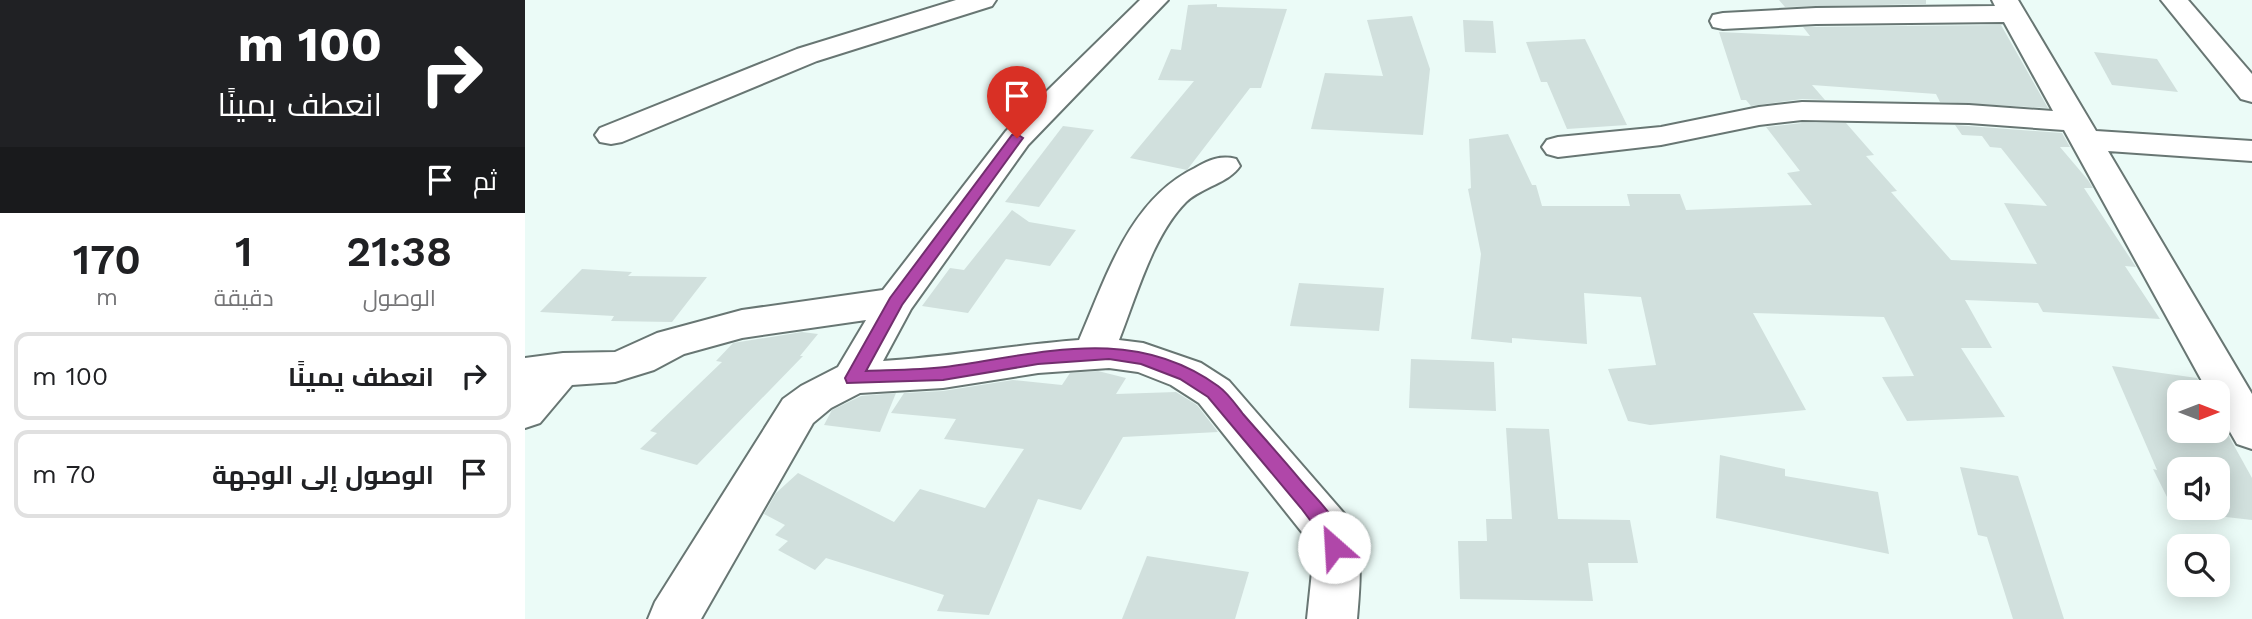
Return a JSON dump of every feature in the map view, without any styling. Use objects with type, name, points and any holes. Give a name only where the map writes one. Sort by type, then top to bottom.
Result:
[{"type":"street","points":[[611,135],[807,55],[983,0]]},
{"type":"street","points":[[853,378],[895,302],[1017,138],[1155,0]]},
{"type":"street","points":[[2174,0],[2252,93]]},
{"type":"street","points":[[1723,21],[2009,7],[2252,432]]},
{"type":"street","points":[[1558,147],[1661,136],[1759,116],[1802,111],[1969,114],[2082,131],[2252,151]]},
{"type":"street","points":[[1093,354],[1154,218],[1180,191],[1224,166]]},
{"type":"street","points":[[525,411],[544,371],[615,367],[671,344],[742,324],[895,302]]},
{"type":"street","points":[[673,619],[798,411],[816,397],[853,378],[943,373],[1038,358],[1109,353],[1143,358],[1186,374],[1215,392],[1232,411],[1331,533],[1337,562],[1332,619]]},
{"type":"building","points":[[1779,0],[1926,0],[1926,4],[1785,7]]},
{"type":"building","points":[[1217,4],[1217,7],[1287,9],[1261,88],[1250,88],[1187,170],[1130,158],[1194,81],[1158,80],[1171,49],[1181,50],[1188,5]]},
{"type":"building","points":[[1412,16],[1430,69],[1423,135],[1311,129],[1325,73],[1383,76],[1367,20]]},
{"type":"building","points":[[1463,20],[1493,21],[1496,53],[1465,52]]},
{"type":"building","points":[[2001,25],[2048,108],[1940,102],[1936,94],[1812,85],[1825,100],[1802,99],[1751,106],[1746,100],[1741,100],[1719,32],[1810,36],[1803,27]]},
{"type":"building","points":[[1585,39],[1627,125],[1567,129],[1547,82],[1541,82],[1526,42]]},
{"type":"building","points":[[2094,52],[2157,59],[2178,92],[2112,85]]},
{"type":"building","points":[[1802,123],[1846,123],[1874,155],[1866,156],[1897,191],[1891,192],[1951,260],[2037,264],[2004,203],[2047,206],[2001,148],[1990,147],[1982,136],[1962,135],[1955,125],[2062,133],[2070,147],[2060,147],[2093,188],[2084,188],[2136,267],[2125,266],[2160,319],[2043,312],[2038,303],[1965,300],[1992,348],[1961,348],[2005,417],[1907,421],[1882,377],[1914,376],[1884,317],[1753,313],[1806,410],[1650,425],[1628,421],[1608,369],[1656,365],[1641,297],[1584,293],[1587,344],[1512,338],[1512,343],[1471,339],[1481,254],[1468,189],[1471,188],[1469,139],[1508,134],[1532,185],[1536,185],[1542,206],[1630,206],[1627,194],[1680,194],[1686,210],[1812,205],[1787,173],[1800,171],[1766,127]]},
{"type":"building","points":[[1063,126],[1094,130],[1039,207],[1005,202]]},
{"type":"building","points":[[1012,210],[1029,222],[1076,230],[1050,266],[1006,259],[968,313],[922,306],[950,268],[964,270]]},
{"type":"building","points":[[582,269],[632,272],[628,276],[707,277],[672,322],[611,321],[614,316],[540,312]]},
{"type":"building","points":[[1299,283],[1384,288],[1379,331],[1290,326]]},
{"type":"building","points":[[802,332],[818,334],[800,356],[803,356],[697,465],[640,449],[657,433],[650,431],[722,362],[716,361],[733,343]]},
{"type":"building","points":[[1411,359],[1494,362],[1496,411],[1409,408]]},
{"type":"building","points":[[2112,366],[2197,378],[2198,380],[2167,380],[2167,443],[2230,443],[2230,438],[2252,478],[2252,520],[2230,517],[2230,457],[2167,457],[2167,497],[2153,469],[2157,470]]},
{"type":"building","points":[[1098,371],[1126,378],[1116,394],[1176,392],[1197,405],[1218,432],[1123,437],[1081,510],[1038,499],[989,615],[937,611],[944,595],[826,558],[815,570],[778,550],[788,541],[775,535],[785,525],[764,514],[776,493],[798,473],[894,522],[920,489],[985,508],[1024,449],[944,439],[956,419],[891,413],[904,393],[943,391],[1013,380],[1062,385],[1070,373]]},
{"type":"building","points":[[896,393],[880,432],[824,425],[832,410],[861,396]]},
{"type":"building","points":[[1506,428],[1549,429],[1558,519],[1630,520],[1638,563],[1588,563],[1593,601],[1460,599],[1458,541],[1487,541],[1486,519],[1512,519]]},
{"type":"building","points":[[1720,455],[1785,469],[1785,476],[1878,492],[1889,554],[1716,518]]},
{"type":"building","points":[[1960,467],[2018,476],[2064,619],[2013,619],[1987,537],[1978,535]]},
{"type":"building","points":[[1147,556],[1249,572],[1235,619],[1122,619]]},
{"type":"route","points":[[1017,138],[895,302],[853,378],[943,373],[1038,358],[1109,353],[1143,358],[1186,374],[1215,392],[1308,502],[1331,533],[1334,547]]}]
